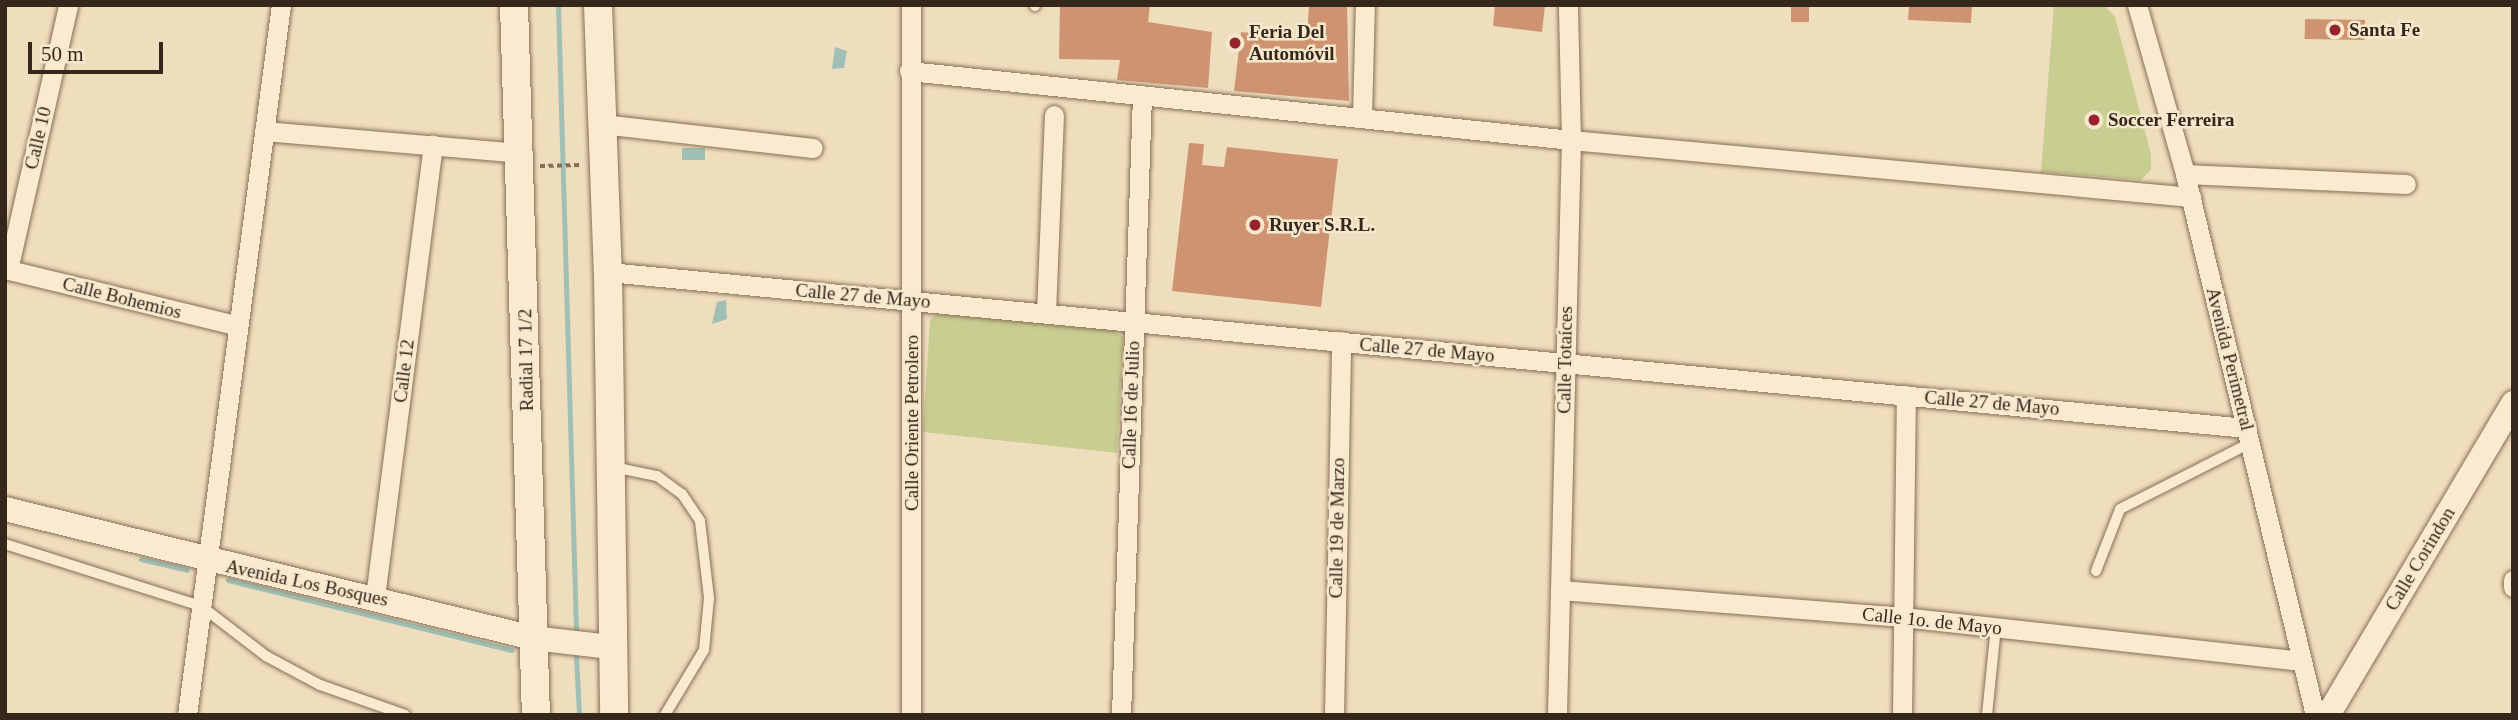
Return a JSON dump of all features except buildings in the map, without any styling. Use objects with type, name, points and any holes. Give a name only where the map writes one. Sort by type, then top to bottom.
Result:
[{"type":"main road","name":"Radial 17 1/2","points":[[514,5],[522,153],[536,715]]},
{"type":"main road","points":[[598,5],[608,272],[614,715]]},
{"type":"street","name":"Calle 10","points":[[6,270],[68,5]]},
{"type":"street","points":[[187,715],[281,5]]},
{"type":"street","name":"Calle Oriente Petrolero","points":[[911,5],[911,715]]},
{"type":"street","points":[[1362,116],[1365,5]]},
{"type":"street","name":"Calle Totaíces","points":[[1557,715],[1571,140],[1568,5]]},
{"type":"street","name":"Avenida Perimetral","points":[[2137,5],[2191,197],[2315,715]]},
{"type":"street","points":[[909,71],[1362,116],[1571,140],[2191,197]]},
{"type":"street","name":"Calle 16 de Julio","points":[[1121,715],[1142,96]]},
{"type":"street","points":[[1046,313],[1054,115]]},
{"type":"street","points":[[602,124],[813,148]]},
{"type":"street","points":[[264,131],[522,153]]},
{"type":"street","name":"Calle 12","points":[[375,597],[433,145]]},
{"type":"street","points":[[2185,174],[2406,184]]},
{"type":"street","name":"Calle Bohemios","points":[[6,270],[239,326]]},
{"type":"street","name":"Calle 27 de Mayo","points":[[608,272],[1906,395],[2248,435]]},
{"type":"street","name":"Calle 19 de Marzo","points":[[1334,715],[1340,341]]},
{"type":"street","points":[[1902,715],[1906,395]]},
{"type":"street","name":"Calle Corindon","points":[[2328,715],[2513,403]]},
{"type":"street","name":"Avenida Los Bosques","points":[[5,509],[207,561],[375,597],[533,638],[611,646]]},
{"type":"street","points":[[2513,580],[2513,587]]},
{"type":"street","name":"Calle 1o. de Mayo","points":[[1560,590],[1903,617],[2302,662]]},
{"type":"lane","points":[[2096,571],[2120,509],[2248,435]]},
{"type":"lane","points":[[609,466],[657,476],[682,494],[700,521],[709,598],[704,650],[665,715]]},
{"type":"lane","points":[[5,544],[201,606],[266,656],[310,679],[405,715]]},
{"type":"lane","points":[[1987,715],[1996,627]]},
{"type":"path","points":[[549,165],[575,165]]},
{"type":"green space","name":"Soccer Ferreira","points":[[2054,5],[2104,5],[2115,17],[2151,154],[2151,170],[2141,180],[2041,172]]},
{"type":"green space","points":[[942,309],[1113,330],[1123,337],[1117,453],[923,432],[930,320]]},
{"type":"water","points":[[835,47],[847,51],[844,68],[832,69]]},
{"type":"water","points":[[682,148],[705,148],[705,160],[682,160]]},
{"type":"water","points":[[726,300],[727,319],[712,324],[717,302]]},
{"type":"waterway","points":[[558,5],[576,630]]},
{"type":"waterway","points":[[141,559],[187,570]]},
{"type":"waterway","points":[[228,580],[511,650]]},
{"type":"waterway","points":[[576,657],[579,715]]},
{"type":"place","name":"Santa Fe","points":[[2335,30]]},
{"type":"place","name":"Feria Del Automóvil","points":[[1235,43]]},
{"type":"place","name":"Soccer Ferreira","points":[[2094,120]]},
{"type":"place","name":"Ruyer S.R.L.","points":[[1255,225]]}]
